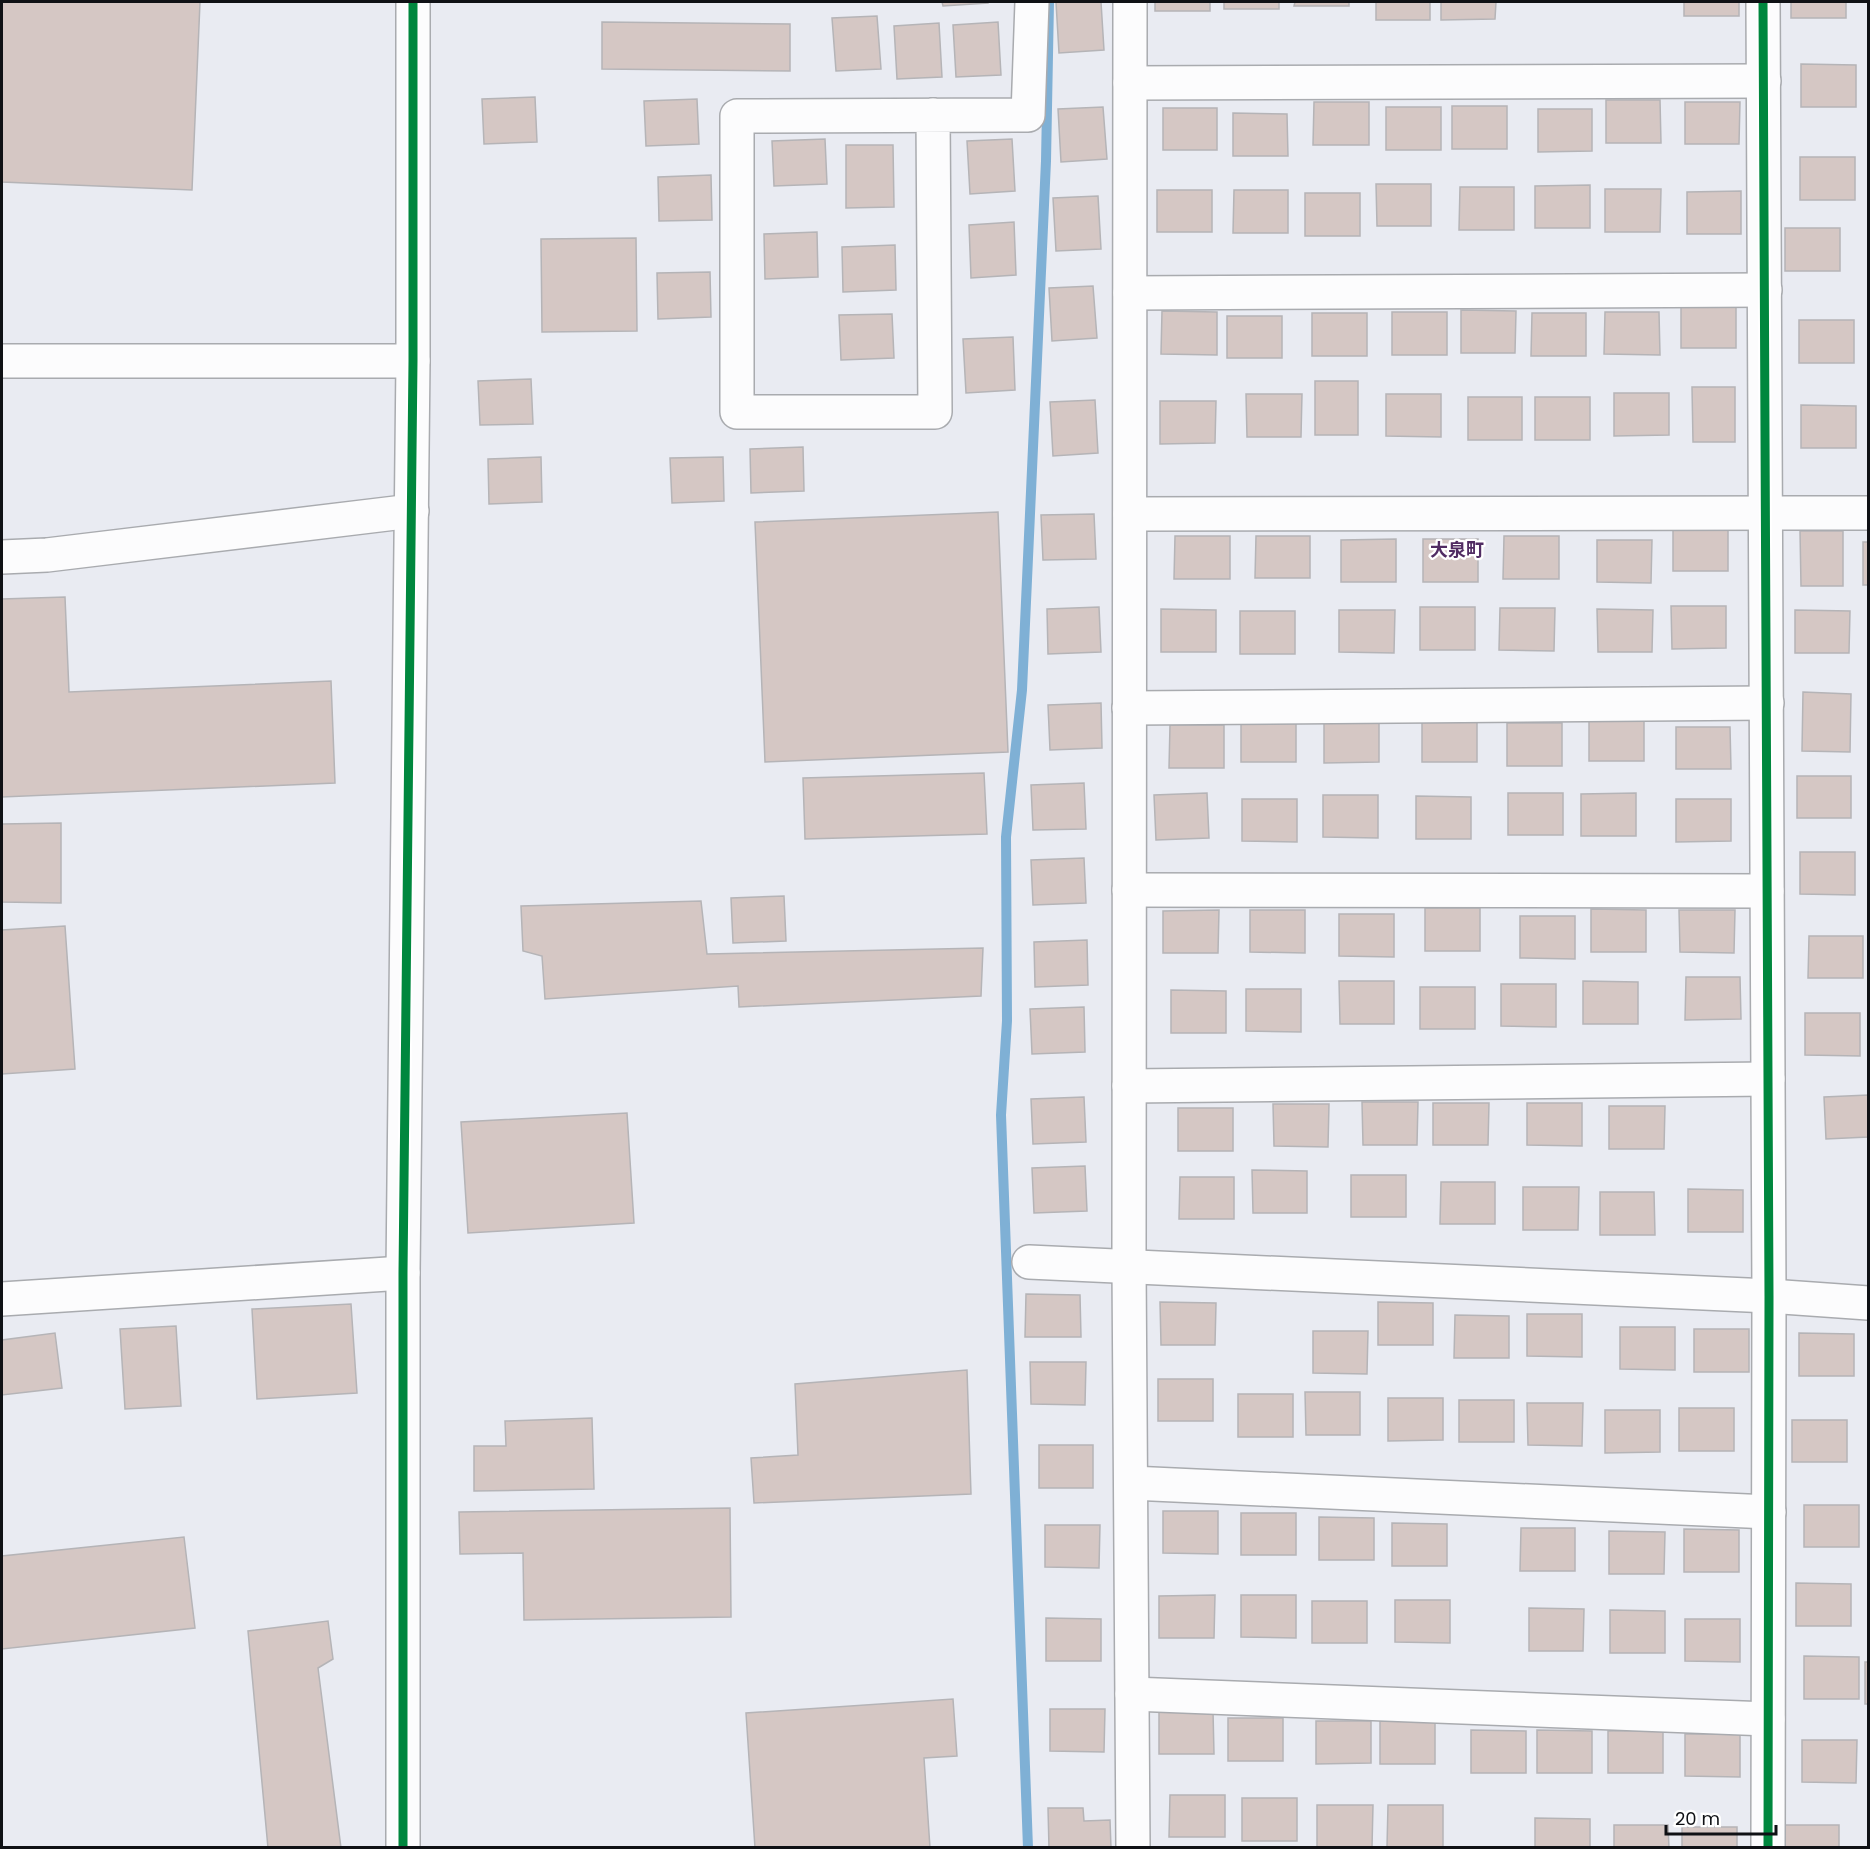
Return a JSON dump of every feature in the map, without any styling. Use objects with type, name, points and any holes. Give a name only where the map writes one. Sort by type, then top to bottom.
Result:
[{"type":"street","points":[[403,1848],[403,1273],[412,511],[412,2]]},
{"type":"street","points":[[933,115],[935,412],[737,412],[737,116],[933,115],[1028,115],[1032,2]]},
{"type":"street","points":[[1130,2],[1129,1266],[1133,1848]]},
{"type":"street","points":[[1764,2],[1769,1296],[1768,1848]]},
{"type":"street","points":[[1131,83],[1764,81]]},
{"type":"street","points":[[1130,293],[1765,290]]},
{"type":"street","points":[[2,361],[413,361]]},
{"type":"street","points":[[2,557],[47,555],[412,511]]},
{"type":"street","points":[[1130,514],[1869,513]]},
{"type":"street","points":[[1130,708],[1767,703]]},
{"type":"street","points":[[1129,890],[1767,891]]},
{"type":"street","points":[[1129,1086],[1768,1079]]},
{"type":"street","points":[[1029,1262],[1769,1296],[1869,1303]]},
{"type":"street","points":[[2,1299],[403,1273]]},
{"type":"street","points":[[1131,1483],[1769,1512]]},
{"type":"street","points":[[1132,1694],[1768,1719]]},
{"type":"building","points":[[2,2],[200,2],[192,190],[2,182]]},
{"type":"building","points":[[942,2],[988,2],[988,3],[943,6]]},
{"type":"building","points":[[1056,2],[1101,2],[1104,50],[1059,53]]},
{"type":"building","points":[[1155,2],[1210,2],[1210,11],[1155,11]]},
{"type":"building","points":[[1224,2],[1279,2],[1279,9],[1224,9]]},
{"type":"building","points":[[1295,2],[1349,2],[1349,6],[1294,6]]},
{"type":"building","points":[[1376,2],[1430,2],[1430,20],[1376,20]]},
{"type":"building","points":[[1441,2],[1496,2],[1495,19],[1441,20]]},
{"type":"building","points":[[1684,2],[1739,2],[1739,16],[1684,16]]},
{"type":"building","points":[[1791,2],[1846,2],[1846,18],[1791,18]]},
{"type":"building","points":[[877,16],[881,69],[836,71],[832,18]]},
{"type":"building","points":[[602,22],[790,24],[790,71],[602,69]]},
{"type":"building","points":[[998,22],[1001,75],[956,77],[953,25]]},
{"type":"building","points":[[939,23],[942,77],[897,79],[894,26]]},
{"type":"building","points":[[1801,64],[1856,65],[1856,107],[1801,107]]},
{"type":"building","points":[[535,97],[537,142],[484,144],[482,99]]},
{"type":"building","points":[[697,99],[699,144],[646,146],[644,101]]},
{"type":"building","points":[[1606,100],[1660,100],[1661,143],[1606,143]]},
{"type":"building","points":[[1314,102],[1369,102],[1369,145],[1313,145]]},
{"type":"building","points":[[1685,102],[1740,102],[1739,144],[1685,144]]},
{"type":"building","points":[[1452,106],[1507,106],[1507,149],[1452,149]]},
{"type":"building","points":[[1103,107],[1107,159],[1061,162],[1058,109]]},
{"type":"building","points":[[1386,107],[1441,107],[1441,150],[1386,150]]},
{"type":"building","points":[[1163,108],[1217,108],[1217,150],[1163,150]]},
{"type":"building","points":[[1538,109],[1592,109],[1592,151],[1538,152]]},
{"type":"building","points":[[1233,113],[1287,114],[1288,156],[1233,156]]},
{"type":"building","points":[[825,139],[827,184],[774,186],[772,141]]},
{"type":"building","points":[[1012,139],[1015,191],[970,194],[967,141]]},
{"type":"building","points":[[846,145],[893,145],[894,207],[846,208]]},
{"type":"building","points":[[1800,157],[1855,157],[1855,200],[1800,200]]},
{"type":"building","points":[[711,175],[712,220],[659,221],[658,177]]},
{"type":"building","points":[[1376,184],[1431,184],[1431,226],[1377,226]]},
{"type":"building","points":[[1590,185],[1590,228],[1535,228],[1535,186]]},
{"type":"building","points":[[1460,187],[1514,187],[1514,230],[1459,230]]},
{"type":"building","points":[[1605,189],[1661,189],[1660,232],[1605,232]]},
{"type":"building","points":[[1157,190],[1212,190],[1212,232],[1157,232]]},
{"type":"building","points":[[1234,190],[1288,190],[1288,233],[1233,233]]},
{"type":"building","points":[[1741,191],[1741,234],[1687,234],[1687,192]]},
{"type":"building","points":[[1305,193],[1360,193],[1360,236],[1305,236]]},
{"type":"building","points":[[1098,196],[1101,249],[1056,251],[1053,198]]},
{"type":"building","points":[[1014,222],[1016,275],[971,278],[969,225]]},
{"type":"building","points":[[1785,228],[1840,228],[1840,271],[1785,271]]},
{"type":"building","points":[[817,232],[818,277],[765,279],[764,234]]},
{"type":"building","points":[[636,238],[637,331],[542,332],[541,239]]},
{"type":"building","points":[[895,245],[896,290],[843,292],[842,247]]},
{"type":"building","points":[[710,272],[711,317],[658,319],[657,273]]},
{"type":"building","points":[[1093,286],[1097,338],[1052,341],[1049,288]]},
{"type":"building","points":[[1681,306],[1736,306],[1736,348],[1681,348]]},
{"type":"building","points":[[1461,310],[1516,311],[1515,353],[1461,353]]},
{"type":"building","points":[[1162,311],[1217,312],[1217,355],[1161,354]]},
{"type":"building","points":[[1392,312],[1447,312],[1447,355],[1392,355]]},
{"type":"building","points":[[1605,312],[1659,312],[1660,355],[1604,354]]},
{"type":"building","points":[[1312,313],[1367,313],[1367,356],[1312,356]]},
{"type":"building","points":[[1532,313],[1586,313],[1586,356],[1531,356]]},
{"type":"building","points":[[892,314],[894,358],[841,360],[839,315]]},
{"type":"building","points":[[1227,316],[1282,316],[1282,358],[1227,358]]},
{"type":"building","points":[[1799,320],[1854,320],[1854,363],[1799,363]]},
{"type":"building","points":[[1013,337],[1015,390],[966,393],[963,339]]},
{"type":"building","points":[[531,379],[533,424],[480,425],[478,381]]},
{"type":"building","points":[[1315,381],[1358,381],[1358,435],[1315,435]]},
{"type":"building","points":[[1692,387],[1735,387],[1735,442],[1693,442]]},
{"type":"building","points":[[1614,393],[1669,393],[1669,435],[1614,436]]},
{"type":"building","points":[[1246,394],[1302,394],[1301,437],[1247,437]]},
{"type":"building","points":[[1386,394],[1441,394],[1441,437],[1386,436]]},
{"type":"building","points":[[1468,397],[1522,397],[1522,440],[1468,440]]},
{"type":"building","points":[[1535,397],[1590,397],[1590,440],[1535,440]]},
{"type":"building","points":[[1095,400],[1098,453],[1053,456],[1050,402]]},
{"type":"building","points":[[1160,401],[1216,401],[1215,443],[1160,444]]},
{"type":"building","points":[[1801,405],[1856,406],[1856,448],[1801,448]]},
{"type":"building","points":[[803,447],[804,491],[751,493],[750,449]]},
{"type":"building","points":[[541,457],[542,502],[489,504],[488,459]]},
{"type":"building","points":[[723,457],[724,501],[672,503],[670,458]]},
{"type":"building","points":[[998,512],[1008,752],[765,762],[755,522]]},
{"type":"building","points":[[1094,514],[1096,559],[1043,560],[1041,515]]},
{"type":"building","points":[[1728,528],[1728,571],[1673,571],[1673,529]]},
{"type":"building","points":[[1800,531],[1843,531],[1843,586],[1801,586]]},
{"type":"building","points":[[1175,536],[1230,536],[1230,579],[1174,579]]},
{"type":"building","points":[[1256,536],[1310,536],[1310,578],[1255,578]]},
{"type":"building","points":[[1504,536],[1559,536],[1559,579],[1503,579]]},
{"type":"building","points":[[1396,539],[1396,582],[1341,582],[1341,540]]},
{"type":"building","points":[[1423,539],[1478,539],[1478,582],[1423,582]]},
{"type":"building","points":[[1597,540],[1652,540],[1651,583],[1597,582]]},
{"type":"building","points":[[1863,542],[1868,542],[1868,585],[1863,585]]},
{"type":"building","points":[[65,597],[69,692],[331,681],[335,783],[2,797],[2,599]]},
{"type":"building","points":[[1671,606],[1726,606],[1726,648],[1672,649]]},
{"type":"building","points":[[1099,607],[1101,652],[1048,654],[1047,609]]},
{"type":"building","points":[[1420,607],[1475,607],[1475,650],[1420,650]]},
{"type":"building","points":[[1500,608],[1555,608],[1554,651],[1499,650]]},
{"type":"building","points":[[1161,609],[1216,610],[1216,652],[1161,652]]},
{"type":"building","points":[[1597,609],[1653,610],[1652,652],[1598,652]]},
{"type":"building","points":[[1339,610],[1395,610],[1394,653],[1339,652]]},
{"type":"building","points":[[1795,610],[1850,611],[1849,653],[1795,653]]},
{"type":"building","points":[[1240,611],[1295,611],[1295,654],[1240,654]]},
{"type":"building","points":[[1803,692],[1851,694],[1850,752],[1802,751]]},
{"type":"building","points":[[1101,703],[1102,748],[1050,750],[1048,705]]},
{"type":"building","points":[[1589,718],[1644,719],[1644,761],[1589,761]]},
{"type":"building","points":[[1422,719],[1477,720],[1477,762],[1422,762]]},
{"type":"building","points":[[1241,720],[1296,720],[1296,762],[1241,762]]},
{"type":"building","points":[[1324,720],[1379,720],[1379,762],[1324,763]]},
{"type":"building","points":[[1507,723],[1562,723],[1562,766],[1507,766]]},
{"type":"building","points":[[1170,725],[1224,725],[1224,768],[1169,768]]},
{"type":"building","points":[[1676,727],[1730,727],[1731,769],[1676,769]]},
{"type":"building","points":[[984,773],[987,834],[805,839],[803,778]]},
{"type":"building","points":[[1797,776],[1851,776],[1851,818],[1797,818]]},
{"type":"building","points":[[1084,783],[1086,829],[1033,830],[1031,785]]},
{"type":"building","points":[[1207,793],[1209,838],[1156,840],[1154,795]]},
{"type":"building","points":[[1508,793],[1563,793],[1563,835],[1508,835]]},
{"type":"building","points":[[1636,793],[1636,836],[1581,836],[1581,794]]},
{"type":"building","points":[[1323,795],[1378,795],[1378,838],[1323,837]]},
{"type":"building","points":[[1416,796],[1471,797],[1471,839],[1416,839]]},
{"type":"building","points":[[1242,799],[1297,799],[1297,842],[1242,841]]},
{"type":"building","points":[[1676,799],[1731,799],[1731,841],[1676,842]]},
{"type":"building","points":[[61,823],[61,903],[2,902],[2,824]]},
{"type":"building","points":[[1800,852],[1855,852],[1855,895],[1800,894]]},
{"type":"building","points":[[1084,858],[1086,903],[1033,905],[1031,860]]},
{"type":"building","points":[[784,896],[786,941],[733,943],[731,898]]},
{"type":"building","points":[[701,901],[707,954],[983,948],[981,996],[739,1007],[738,986],[545,999],[542,956],[523,951],[521,906]]},
{"type":"building","points":[[1425,908],[1480,908],[1480,951],[1425,951]]},
{"type":"building","points":[[1591,909],[1646,910],[1646,952],[1591,952]]},
{"type":"building","points":[[1219,910],[1218,953],[1163,953],[1163,911]]},
{"type":"building","points":[[1250,910],[1305,910],[1305,953],[1250,952]]},
{"type":"building","points":[[1679,910],[1735,910],[1734,953],[1680,952]]},
{"type":"building","points":[[1339,914],[1394,914],[1394,957],[1339,956]]},
{"type":"building","points":[[1520,916],[1575,916],[1575,959],[1520,958]]},
{"type":"building","points":[[65,926],[75,1069],[2,1074],[2,930]]},
{"type":"building","points":[[1809,936],[1863,936],[1863,978],[1808,978]]},
{"type":"building","points":[[1087,940],[1088,985],[1035,987],[1034,942]]},
{"type":"building","points":[[1686,977],[1740,977],[1741,1019],[1685,1020]]},
{"type":"building","points":[[1339,981],[1394,981],[1394,1024],[1340,1024]]},
{"type":"building","points":[[1583,981],[1638,982],[1638,1024],[1583,1024]]},
{"type":"building","points":[[1501,984],[1556,984],[1556,1027],[1501,1026]]},
{"type":"building","points":[[1420,987],[1475,987],[1475,1029],[1420,1029]]},
{"type":"building","points":[[1246,989],[1301,989],[1301,1032],[1246,1031]]},
{"type":"building","points":[[1171,990],[1226,991],[1226,1033],[1171,1033]]},
{"type":"building","points":[[1084,1007],[1085,1052],[1032,1054],[1030,1009]]},
{"type":"building","points":[[1805,1013],[1860,1013],[1860,1056],[1805,1055]]},
{"type":"building","points":[[1868,1095],[1868,1137],[1826,1139],[1824,1097]]},
{"type":"building","points":[[1084,1097],[1086,1142],[1033,1144],[1031,1099]]},
{"type":"building","points":[[1362,1102],[1418,1102],[1417,1145],[1363,1145]]},
{"type":"building","points":[[1433,1103],[1489,1103],[1488,1145],[1433,1145]]},
{"type":"building","points":[[1527,1103],[1582,1103],[1582,1146],[1527,1145]]},
{"type":"building","points":[[1273,1104],[1329,1104],[1328,1147],[1274,1146]]},
{"type":"building","points":[[1609,1106],[1665,1106],[1664,1149],[1609,1149]]},
{"type":"building","points":[[1178,1108],[1233,1108],[1233,1151],[1178,1151]]},
{"type":"building","points":[[627,1113],[634,1223],[468,1233],[461,1122]]},
{"type":"building","points":[[1085,1166],[1087,1211],[1034,1213],[1032,1168]]},
{"type":"building","points":[[1252,1170],[1307,1171],[1307,1213],[1253,1213]]},
{"type":"building","points":[[1351,1175],[1406,1175],[1406,1217],[1351,1217]]},
{"type":"building","points":[[1180,1177],[1234,1177],[1234,1219],[1179,1219]]},
{"type":"building","points":[[1441,1182],[1495,1182],[1495,1224],[1440,1224]]},
{"type":"building","points":[[1523,1187],[1579,1187],[1578,1230],[1523,1230]]},
{"type":"building","points":[[1688,1189],[1743,1190],[1743,1232],[1688,1232]]},
{"type":"building","points":[[1600,1192],[1654,1192],[1655,1235],[1600,1235]]},
{"type":"building","points":[[1026,1294],[1080,1295],[1081,1337],[1025,1337]]},
{"type":"building","points":[[1160,1302],[1216,1303],[1215,1345],[1161,1345]]},
{"type":"building","points":[[1378,1302],[1433,1303],[1433,1345],[1378,1345]]},
{"type":"building","points":[[351,1304],[357,1393],[257,1399],[252,1309]]},
{"type":"building","points":[[1527,1314],[1582,1314],[1582,1357],[1527,1356]]},
{"type":"building","points":[[1455,1315],[1509,1316],[1509,1358],[1454,1358]]},
{"type":"building","points":[[176,1326],[181,1406],[125,1409],[120,1329]]},
{"type":"building","points":[[1620,1327],[1675,1327],[1675,1370],[1620,1369]]},
{"type":"building","points":[[1694,1329],[1749,1329],[1749,1372],[1694,1372]]},
{"type":"building","points":[[1313,1331],[1368,1331],[1367,1374],[1313,1373]]},
{"type":"building","points":[[55,1333],[62,1388],[2,1395],[2,1340]]},
{"type":"building","points":[[1799,1333],[1854,1334],[1854,1376],[1799,1376]]},
{"type":"building","points":[[1030,1362],[1086,1362],[1085,1405],[1031,1404]]},
{"type":"building","points":[[967,1370],[971,1494],[754,1503],[751,1458],[798,1455],[795,1384]]},
{"type":"building","points":[[1158,1379],[1213,1379],[1213,1421],[1158,1421]]},
{"type":"building","points":[[1305,1392],[1360,1392],[1360,1435],[1306,1435]]},
{"type":"building","points":[[1238,1394],[1293,1394],[1293,1437],[1238,1437]]},
{"type":"building","points":[[1388,1398],[1443,1398],[1443,1440],[1388,1441]]},
{"type":"building","points":[[1459,1400],[1514,1400],[1514,1442],[1459,1442]]},
{"type":"building","points":[[1527,1403],[1583,1403],[1582,1446],[1528,1445]]},
{"type":"building","points":[[1679,1408],[1734,1408],[1734,1451],[1679,1451]]},
{"type":"building","points":[[1605,1410],[1660,1410],[1660,1452],[1605,1453]]},
{"type":"building","points":[[592,1418],[594,1489],[474,1491],[474,1446],[506,1446],[505,1421]]},
{"type":"building","points":[[1792,1420],[1847,1420],[1847,1462],[1792,1462]]},
{"type":"building","points":[[1039,1445],[1093,1445],[1093,1488],[1039,1488]]},
{"type":"building","points":[[1804,1505],[1859,1505],[1859,1547],[1804,1547]]},
{"type":"building","points":[[730,1508],[731,1617],[524,1620],[523,1553],[460,1554],[459,1512]]},
{"type":"building","points":[[1163,1511],[1218,1511],[1218,1554],[1163,1553]]},
{"type":"building","points":[[1241,1513],[1296,1513],[1296,1555],[1241,1555]]},
{"type":"building","points":[[1319,1517],[1374,1518],[1374,1560],[1319,1560]]},
{"type":"building","points":[[1392,1523],[1447,1524],[1447,1566],[1392,1566]]},
{"type":"building","points":[[1045,1525],[1100,1525],[1099,1568],[1045,1567]]},
{"type":"building","points":[[1521,1528],[1575,1528],[1575,1571],[1520,1571]]},
{"type":"building","points":[[1684,1529],[1739,1530],[1739,1572],[1684,1572]]},
{"type":"building","points":[[1609,1531],[1665,1532],[1664,1574],[1609,1574]]},
{"type":"building","points":[[184,1537],[195,1628],[2,1649],[2,1556]]},
{"type":"building","points":[[1796,1583],[1851,1584],[1851,1626],[1796,1626]]},
{"type":"building","points":[[1215,1595],[1214,1638],[1159,1638],[1159,1596]]},
{"type":"building","points":[[1241,1595],[1296,1595],[1296,1638],[1241,1637]]},
{"type":"building","points":[[1395,1600],[1450,1600],[1450,1643],[1395,1642]]},
{"type":"building","points":[[1312,1601],[1367,1601],[1367,1643],[1312,1643]]},
{"type":"building","points":[[1529,1608],[1584,1609],[1583,1651],[1529,1651]]},
{"type":"building","points":[[1610,1610],[1665,1611],[1665,1653],[1610,1653]]},
{"type":"building","points":[[1046,1618],[1101,1619],[1101,1661],[1046,1661]]},
{"type":"building","points":[[1685,1619],[1740,1619],[1740,1662],[1685,1661]]},
{"type":"building","points":[[328,1621],[333,1659],[318,1668],[341,1848],[268,1848],[248,1631]]},
{"type":"building","points":[[1804,1656],[1859,1657],[1859,1699],[1804,1699]]},
{"type":"building","points":[[1865,1662],[1868,1662],[1868,1704],[1865,1704]]},
{"type":"building","points":[[953,1699],[957,1756],[924,1758],[930,1848],[755,1848],[746,1713]]},
{"type":"building","points":[[1050,1709],[1105,1709],[1104,1752],[1050,1751]]},
{"type":"building","points":[[1213,1711],[1214,1754],[1159,1754],[1159,1712]]},
{"type":"building","points":[[1228,1718],[1283,1718],[1283,1761],[1228,1761]]},
{"type":"building","points":[[1316,1721],[1371,1721],[1371,1763],[1316,1764]]},
{"type":"building","points":[[1380,1721],[1435,1721],[1435,1764],[1380,1764]]},
{"type":"building","points":[[1471,1730],[1526,1731],[1526,1773],[1471,1773]]},
{"type":"building","points":[[1537,1730],[1592,1731],[1592,1773],[1537,1773]]},
{"type":"building","points":[[1663,1730],[1663,1773],[1608,1773],[1608,1731]]},
{"type":"building","points":[[1685,1734],[1740,1734],[1740,1777],[1685,1776]]},
{"type":"building","points":[[1802,1740],[1857,1740],[1856,1783],[1802,1782]]},
{"type":"building","points":[[1170,1795],[1225,1795],[1225,1837],[1169,1837]]},
{"type":"building","points":[[1242,1798],[1297,1798],[1297,1841],[1242,1841]]},
{"type":"building","points":[[1317,1805],[1373,1805],[1372,1848],[1317,1848]]},
{"type":"building","points":[[1388,1805],[1443,1805],[1443,1848],[1387,1847]]},
{"type":"building","points":[[1048,1808],[1083,1808],[1084,1821],[1110,1820],[1111,1848],[1049,1848]]},
{"type":"building","points":[[1535,1818],[1590,1819],[1590,1848],[1535,1848]]},
{"type":"building","points":[[1614,1825],[1668,1825],[1669,1848],[1614,1848]]},
{"type":"building","points":[[1784,1825],[1839,1825],[1839,1848],[1784,1848]]},
{"type":"building","points":[[1682,1827],[1737,1827],[1737,1848],[1682,1848]]},
{"type":"waterway","points":[[1028,1848],[1001,1115],[1007,1021],[1006,837],[1022,690],[1046,161],[1049,2]]},
{"type":"cycle path","points":[[403,1848],[403,1273],[413,361],[413,2]]},
{"type":"cycle path","points":[[1763,2],[1769,1296],[1768,1848]]},
{"type":"district","name":"大泉町","points":[[1457,549]]}]
